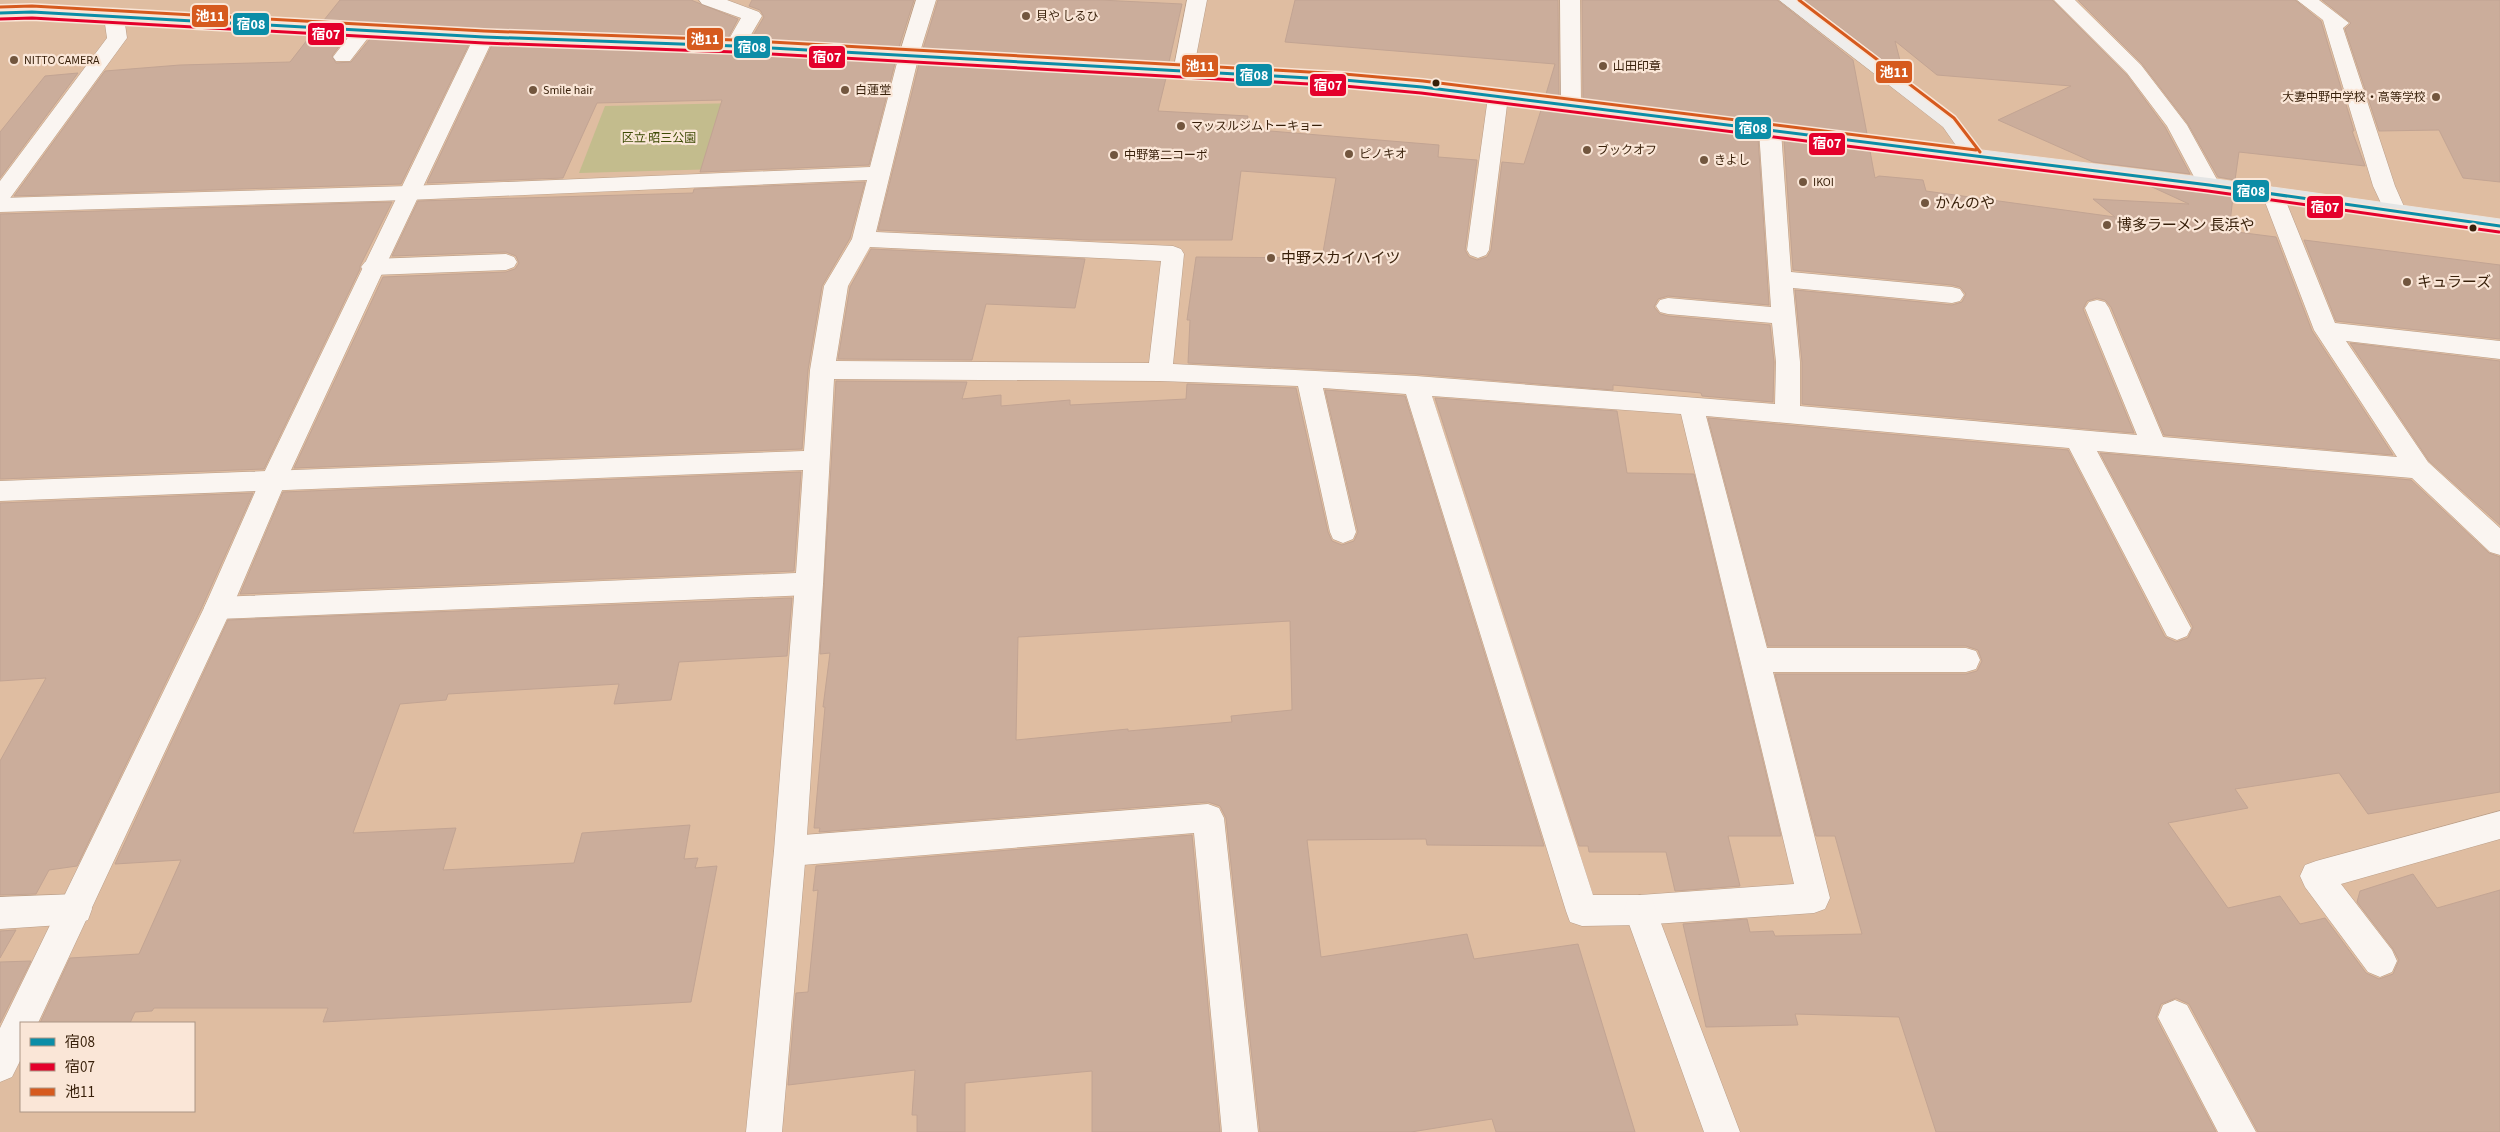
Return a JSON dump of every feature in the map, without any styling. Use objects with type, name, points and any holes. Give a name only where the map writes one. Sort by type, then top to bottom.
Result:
[{"type":"main road","points":[[0,13],[114,17],[484,37],[735,46],[1344,80],[1422,87],[2208,184],[2500,226]]},
{"type":"street","points":[[709,0],[752,16],[735,46]]},
{"type":"street","points":[[764,1132],[790,851],[822,370],[836,286],[863,239],[909,55],[926,0]]},
{"type":"street","points":[[1183,72],[1197,0]]},
{"type":"street","points":[[1570,0],[1570,106]]},
{"type":"street","points":[[1789,0],[1950,123],[1975,156]]},
{"type":"street","points":[[2064,0],[2081,14],[2134,69],[2177,124],[2208,184]]},
{"type":"street","points":[[2307,0],[2339,23],[2331,22],[2384,186],[2395,211]]},
{"type":"street","points":[[0,196],[117,38],[114,17]]},
{"type":"street","points":[[343,57],[364,30]]},
{"type":"street","points":[[21,1022],[218,608],[273,481],[373,267],[484,37]]},
{"type":"street","points":[[1478,250],[1498,97]]},
{"type":"street","points":[[1770,130],[1780,279],[1788,362],[1787,414]]},
{"type":"street","points":[[0,204],[408,193],[879,173]]},
{"type":"street","points":[[2273,194],[2326,330],[2419,469],[2500,544]]},
{"type":"street","points":[[863,239],[1172,254],[1160,372]]},
{"type":"street","points":[[373,267],[506,262]]},
{"type":"street","points":[[1780,279],[1952,295]]},
{"type":"street","points":[[1668,306],[1784,316]]},
{"type":"street","points":[[2097,308],[2154,446]]},
{"type":"street","points":[[2326,330],[2500,350]]},
{"type":"street","points":[[822,370],[1160,372],[1308,378],[1691,406],[2419,469]]},
{"type":"street","points":[[1308,378],[1343,532]]},
{"type":"street","points":[[1416,385],[1582,911],[1640,910],[1814,898],[1691,406]]},
{"type":"street","points":[[2078,440],[2177,628]]},
{"type":"street","points":[[0,491],[817,460]]},
{"type":"street","points":[[218,608],[809,584]]},
{"type":"street","points":[[1756,660],[1966,660]]},
{"type":"street","points":[[790,851],[1208,818],[1240,1132]]},
{"type":"street","points":[[2380,961],[2316,876],[2500,825]]},
{"type":"street","points":[[0,913],[76,909]]},
{"type":"street","points":[[1640,910],[1722,1132]]},
{"type":"street","points":[[2175,1017],[2238,1132]]},
{"type":"street","points":[[0,1065],[20,1024]]},
{"type":"green space","name":"区立 昭三公園","points":[[739,103],[720,169],[579,173],[605,106]]},
{"type":"building","points":[[340,0],[691,0],[738,19],[728,38],[484,29],[324,20]]},
{"type":"building","points":[[752,0],[914,0],[899,47],[751,39],[764,17],[760,10],[749,6]]},
{"type":"building","points":[[938,0],[1100,0],[1182,4],[1169,62],[923,49]]},
{"type":"building","points":[[1295,0],[1558,0],[1559,96],[1546,94],[1555,64],[1285,42]]},
{"type":"building","points":[[1582,0],[1777,0],[1853,60],[1867,134],[1583,99]]},
{"type":"building","points":[[1804,0],[2052,0],[2126,74],[2165,127],[2190,174],[2093,162],[1998,120],[2071,86],[1937,75],[1895,41],[1904,76]]},
{"type":"building","points":[[2078,0],[2295,0],[2321,21],[2354,131],[2352,131],[2365,166],[2239,152],[2235,180],[2218,177],[2188,124],[2142,64]]},
{"type":"building","name":"大妻中野中学校・高等学校","points":[[2322,0],[2500,0],[2500,182],[2463,178],[2439,130],[2379,131],[2345,29],[2351,23]]},
{"type":"building","points":[[311,35],[346,37],[332,56],[336,63],[351,62],[370,39],[469,44],[401,184],[14,196],[105,71],[180,65],[290,62]]},
{"type":"building","points":[[492,45],[735,54],[895,63],[869,165],[700,172],[722,100],[597,103],[563,178],[427,183]]},
{"type":"building","points":[[919,64],[1166,78],[1158,111],[1248,116],[1246,129],[1439,145],[1438,157],[1477,160],[1465,250],[1469,257],[1477,260],[1487,257],[1491,250],[1502,162],[1524,164],[1541,110],[1758,137],[1769,305],[1668,296],[1658,299],[1654,307],[1660,314],[1668,316],[1770,325],[1774,362],[1773,402],[1702,396],[1701,393],[1613,385],[1613,390],[1416,374],[1188,363],[1190,320],[1187,320],[1196,257],[1322,258],[1336,178],[1241,171],[1232,240],[1089,240],[878,230]]},
{"type":"building","points":[[78,73],[0,178],[0,132],[45,76]]},
{"type":"building","points":[[1784,140],[1870,151],[1875,178],[1879,176],[1923,180],[1926,191],[2115,217],[2093,199],[2189,204],[2150,186],[2233,197],[2229,231],[2276,237],[2312,331],[2393,455],[2164,435],[2111,307],[2105,300],[2097,298],[2087,301],[2083,309],[2134,433],[1802,404],[1802,362],[1795,290],[1952,305],[1962,302],[1966,294],[1960,287],[1952,285],[1793,270]]},
{"type":"building","points":[[865,182],[850,238],[822,286],[808,370],[802,449],[294,468],[383,277],[506,272],[515,269],[519,263],[516,256],[506,252],[392,256],[418,201],[693,193],[694,189]]},
{"type":"building","points":[[392,202],[264,469],[0,479],[0,214]]},
{"type":"building","points":[[2304,240],[2500,265],[2500,339],[2336,321]]},
{"type":"building","points":[[871,249],[1085,259],[1075,308],[986,304],[972,360],[838,359],[850,287]]},
{"type":"building","points":[[2350,343],[2500,361],[2500,525],[2429,461]]},
{"type":"building","points":[[836,381],[967,382],[962,399],[1001,395],[1001,406],[1070,400],[1070,405],[1186,399],[1187,384],[1296,388],[1328,532],[1332,541],[1342,545],[1354,541],[1358,532],[1325,390],[1405,396],[1544,846],[1427,845],[1426,839],[1307,840],[1321,957],[1467,934],[1474,959],[1578,944],[1635,1132],[1496,1132],[1492,1119],[1411,1132],[1260,1132],[1226,818],[1220,806],[1208,802],[819,832],[820,828],[814,828],[825,707],[823,707],[830,653],[820,654]],"holes":[[[1290,621],[1292,710],[1231,716],[1232,722],[1128,731],[1128,729],[1016,740],[1018,637]]]},
{"type":"building","points":[[1435,398],[1617,411],[1627,473],[1694,474],[1781,836],[1728,836],[1740,886],[1675,891],[1666,852],[1589,852],[1588,846],[1579,846]]},
{"type":"building","points":[[1708,418],[2068,450],[2165,637],[2176,642],[2188,638],[2193,627],[2100,453],[2411,480],[2489,553],[2500,557],[2500,792],[2368,814],[2339,773],[2235,789],[2248,808],[2168,823],[2228,908],[2280,896],[2300,924],[2325,918],[2366,973],[2379,979],[2393,974],[2399,960],[2393,949],[2357,902],[2360,891],[2413,874],[2437,908],[2500,890],[2500,1132],[2258,1132],[2189,1004],[2176,998],[2161,1004],[2156,1018],[2216,1132],[1936,1132],[1899,1017],[1795,1014],[1798,1025],[1706,1027],[1683,924],[1747,919],[1750,932],[1773,931],[1775,936],[1862,934],[1835,836],[1816,836],[1775,674],[1966,674],[1977,671],[1982,661],[1978,650],[1966,646],[1768,646]]},
{"type":"building","points":[[801,472],[794,571],[240,594],[283,492]]},
{"type":"building","points":[[253,493],[202,607],[77,866],[49,870],[36,894],[0,895],[0,761],[46,678],[0,681],[0,503]]},
{"type":"building","points":[[792,598],[787,656],[679,662],[671,700],[614,704],[619,684],[448,694],[446,700],[400,704],[353,833],[456,828],[443,870],[574,863],[582,833],[690,825],[684,859],[698,858],[695,868],[717,866],[691,1002],[323,1022],[328,1008],[154,1008],[152,1011],[135,1012],[130,1022],[40,1022],[70,958],[139,954],[181,860],[115,864],[228,620]]},
{"type":"building","points":[[1192,835],[1220,1132],[1092,1132],[1092,1071],[965,1083],[965,1132],[917,1132],[917,1115],[912,1115],[915,1070],[788,1085],[796,993],[808,992],[818,890],[813,891],[816,866]]},
{"type":"building","points":[[16,930],[0,958],[0,931]]},
{"type":"building","points":[[31,961],[0,1023],[0,962]]},
{"type":"transit line","name":"池11","points":[[1799,0],[1954,118],[1980,152]]},
{"type":"transit line","name":"池11","points":[[0,7],[32,6],[484,31],[735,40],[1344,74],[1423,81],[1976,150]]},
{"type":"transit line","name":"宿08","points":[[0,13],[32,12],[484,37],[735,46],[1344,80],[1422,87],[2209,185],[2500,226]]},
{"type":"transit line","name":"宿07","points":[[0,19],[32,18],[484,43],[735,52],[1344,86],[1421,93],[2208,191],[2499,232]]},
{"type":"place","name":"貝や しるひ","points":[[1026,16]]},
{"type":"place","name":"NITTO CAMERA","points":[[14,60]]},
{"type":"place","name":"山田印章","points":[[1603,66]]},
{"type":"place","name":"Smile hair","points":[[533,90]]},
{"type":"place","name":"白蓮堂","points":[[845,90]]},
{"type":"place","name":"大妻中野中学校・高等学校","points":[[2436,97]]},
{"type":"place","name":"マッスルジムトーキョー","points":[[1181,126]]},
{"type":"place","name":"ブックオフ","points":[[1587,150]]},
{"type":"place","name":"ピノキオ","points":[[1349,154]]},
{"type":"place","name":"中野第二コーポ","points":[[1114,155]]},
{"type":"place","name":"きよし","points":[[1704,160]]},
{"type":"place","name":"IKOI","points":[[1803,182]]},
{"type":"place","name":"かんのや","points":[[1925,203]]},
{"type":"place","name":"博多ラーメン 長浜や","points":[[2107,225]]},
{"type":"place","name":"中野スカイハイツ","points":[[1271,258]]},
{"type":"place","name":"キュラーズ","points":[[2407,282]]}]
